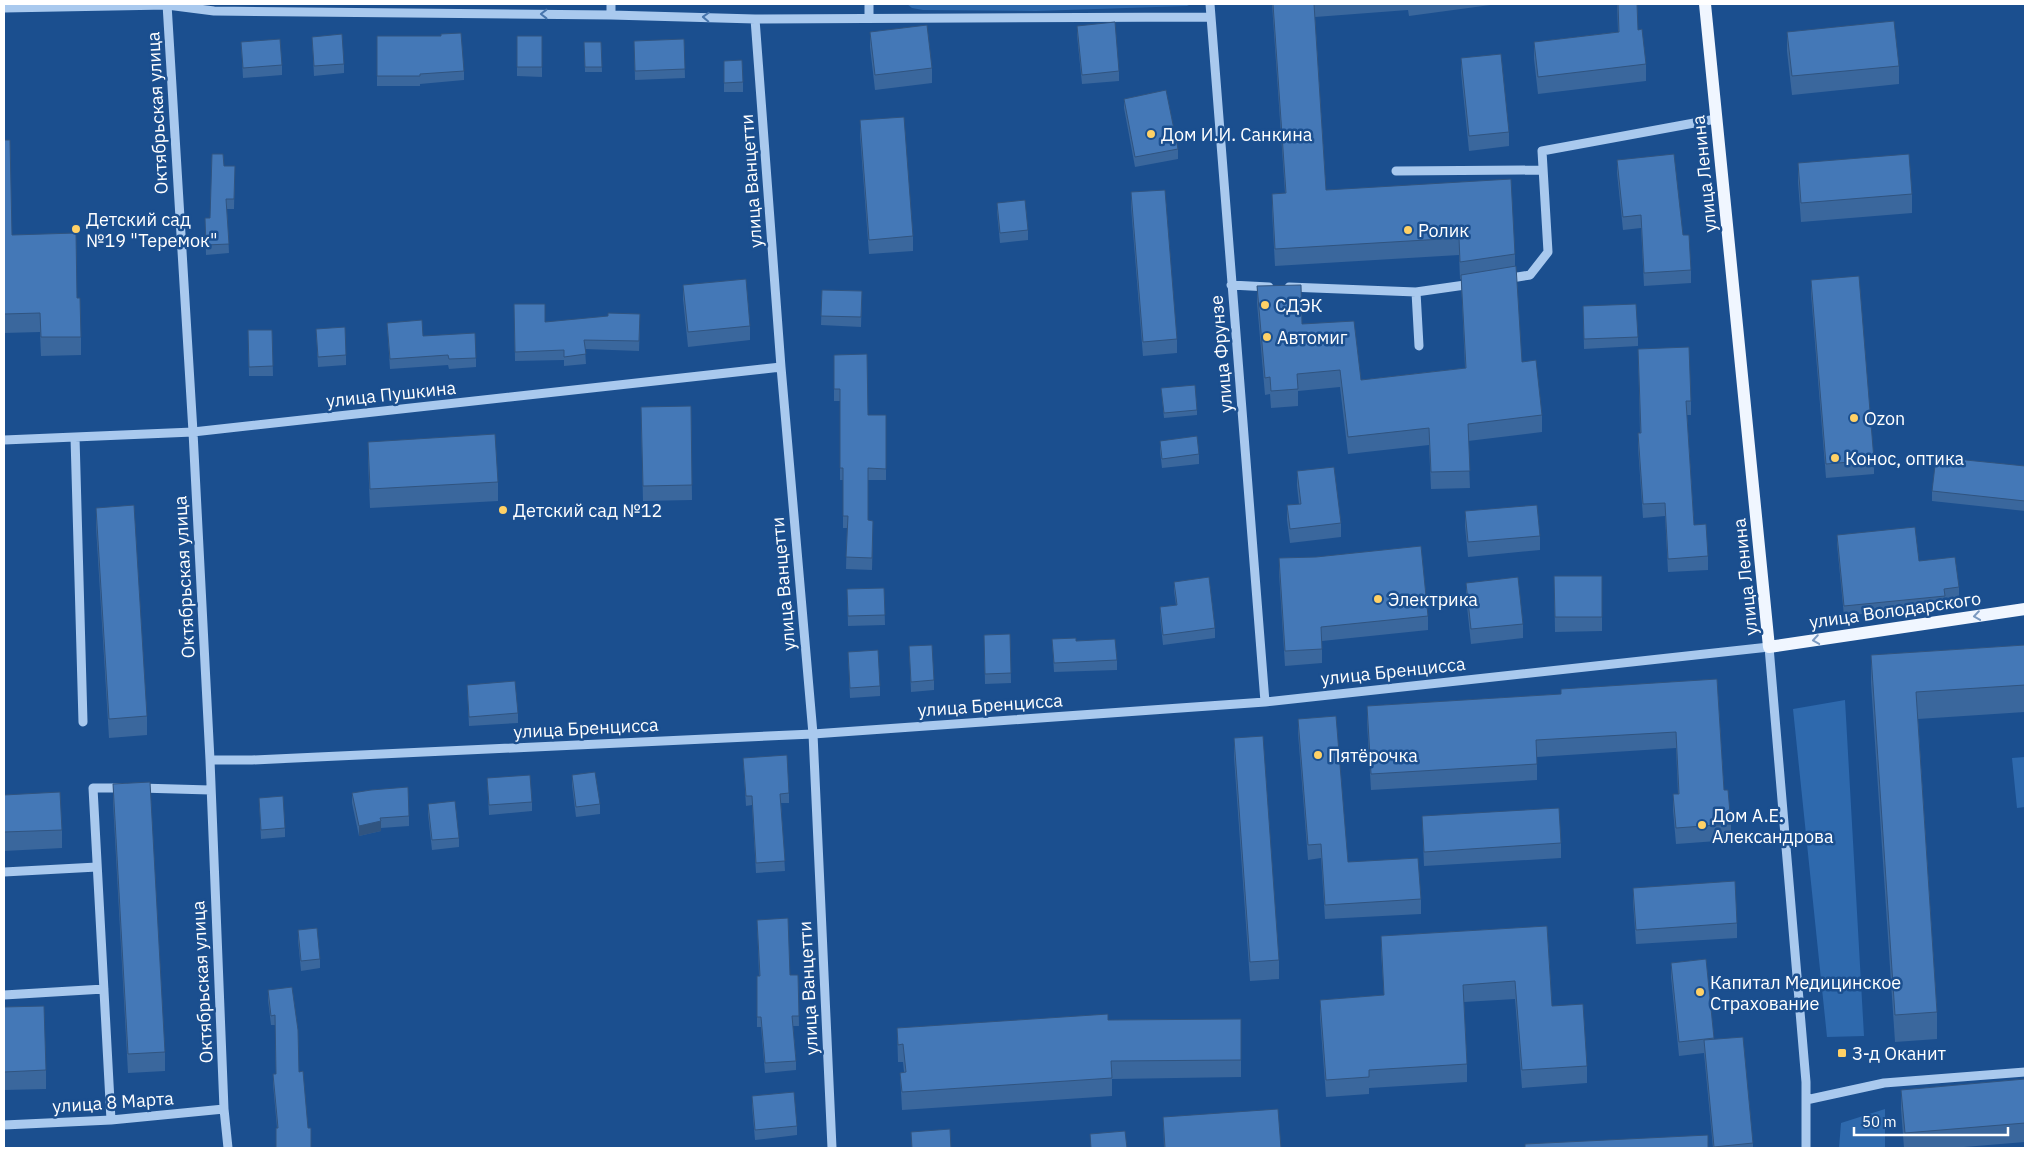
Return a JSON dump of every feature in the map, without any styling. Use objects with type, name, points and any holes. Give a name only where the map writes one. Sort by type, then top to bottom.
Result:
[{"type":"main road","name":"улица Ленина","points":[[1704,4],[1769,647]]},
{"type":"main road","name":"улица Володарского","points":[[1769,647],[2025,609]]},
{"type":"street","points":[[4,8],[167,4],[214,11],[369,8],[755,19],[1210,17]]},
{"type":"street","name":"Октябрьская улица","points":[[167,4],[193,432],[210,760],[224,1109],[228,1148]]},
{"type":"street","points":[[611,4],[611,15]]},
{"type":"street","points":[[868,4],[869,18]]},
{"type":"street","name":"улица Фрунзе","points":[[1210,4],[1265,702]]},
{"type":"street","name":"улица Ванцетти","points":[[755,19],[781,367],[813,734],[832,1148]]},
{"type":"street","points":[[1232,285],[1416,292],[1530,275],[1548,252],[1542,151],[1716,119]]},
{"type":"street","points":[[1396,171],[1543,170]]},
{"type":"street","points":[[1416,292],[1419,346]]},
{"type":"street","name":"улица Пушкина","points":[[4,440],[193,432],[781,367]]},
{"type":"street","points":[[75,437],[83,722]]},
{"type":"street","name":"улица Бренцисса","points":[[210,760],[252,760],[813,734],[1265,702],[1769,647]]},
{"type":"street","name":"улица Ленина","points":[[1769,647],[1806,1100],[1806,1148]]},
{"type":"street","points":[[111,1120],[93,788],[210,790]]},
{"type":"street","points":[[4,872],[97,867]]},
{"type":"street","points":[[4,995],[104,989]]},
{"type":"street","points":[[1806,1100],[1884,1083],[2025,1072]]},
{"type":"street","name":"улица 8 Марта","points":[[4,1125],[111,1120],[224,1109]]},
{"type":"shaded area","points":[[907,4],[1191,4],[1187,6],[1036,11],[923,10],[912,8]]},
{"type":"shaded area","points":[[1845,700],[1864,1036],[1827,1037],[1793,709]]},
{"type":"shaded area","points":[[2025,757],[2025,807],[2017,808],[2012,758]]},
{"type":"shaded area","points":[[1885,1109],[1885,1148],[1839,1148],[1841,1123]]},
{"type":"building","points":[[1273,4],[1314,4],[1326,190],[1511,179],[1515,254],[1460,262],[1459,238],[1275,249],[1272,194],[1286,193]]},
{"type":"building","points":[[1618,4],[1637,4],[1638,30],[1642,29],[1646,64],[1538,77],[1534,42],[1619,32]]},
{"type":"building","points":[[1894,21],[1899,66],[1792,76],[1787,32]]},
{"type":"building","points":[[1115,22],[1119,71],[1082,75],[1077,26]]},
{"type":"building","points":[[927,25],[932,68],[875,75],[870,32]]},
{"type":"building","points":[[461,33],[464,71],[420,74],[420,76],[377,76],[377,36],[441,36],[441,34]]},
{"type":"building","points":[[342,34],[344,64],[314,66],[312,37]]},
{"type":"building","points":[[517,36],[542,36],[542,67],[517,67]]},
{"type":"building","points":[[280,39],[282,65],[243,68],[241,42]]},
{"type":"building","points":[[684,39],[685,69],[635,71],[634,41]]},
{"type":"building","points":[[584,42],[601,42],[602,67],[585,67]]},
{"type":"building","points":[[1501,54],[1509,132],[1469,136],[1461,58]]},
{"type":"building","points":[[742,60],[743,82],[724,83],[724,61]]},
{"type":"building","name":"Дом И.И. Санкина","points":[[1166,90],[1178,149],[1135,157],[1124,99]]},
{"type":"building","points":[[904,117],[913,236],[869,240],[860,120]]},
{"type":"building","points":[[4,140],[10,140],[12,235],[76,233],[77,298],[80,298],[81,337],[41,337],[40,313],[4,314]]},
{"type":"building","points":[[212,154],[223,154],[224,166],[235,166],[234,199],[226,199],[229,244],[206,245],[205,218],[210,218]]},
{"type":"building","points":[[1674,154],[1683,235],[1689,235],[1691,270],[1644,273],[1641,215],[1623,217],[1617,160]]},
{"type":"building","points":[[1909,154],[1912,194],[1801,203],[1798,163]]},
{"type":"building","points":[[1165,190],[1177,339],[1143,342],[1131,192]]},
{"type":"building","points":[[1025,200],[1028,230],[1000,233],[997,203]]},
{"type":"building","points":[[1516,266],[1522,362],[1536,360],[1542,415],[1468,424],[1470,471],[1431,472],[1429,428],[1348,437],[1340,370],[1297,374],[1298,389],[1271,391],[1270,377],[1265,378],[1257,286],[1301,285],[1302,324],[1354,321],[1361,380],[1466,368],[1461,275]]},
{"type":"building","points":[[1859,276],[1874,460],[1826,464],[1811,280]]},
{"type":"building","points":[[746,279],[750,326],[688,332],[683,285]]},
{"type":"building","points":[[822,290],[862,291],[861,317],[821,316]]},
{"type":"building","points":[[514,304],[545,304],[545,322],[608,316],[608,313],[640,314],[639,341],[584,340],[586,354],[564,357],[564,350],[515,352]]},
{"type":"building","points":[[1636,304],[1638,337],[1584,339],[1583,306]]},
{"type":"building","points":[[422,320],[423,336],[475,333],[476,358],[449,359],[448,355],[390,359],[387,323]]},
{"type":"building","points":[[345,327],[346,355],[318,357],[316,329]]},
{"type":"building","points":[[248,330],[272,330],[273,366],[249,367]]},
{"type":"building","points":[[1689,347],[1691,401],[1686,401],[1694,525],[1706,524],[1708,556],[1668,559],[1665,503],[1643,504],[1638,433],[1641,433],[1638,349]]},
{"type":"building","points":[[867,354],[868,415],[886,415],[886,469],[868,468],[868,520],[873,521],[872,558],[846,557],[848,516],[843,516],[843,468],[840,468],[840,389],[834,389],[834,355]]},
{"type":"building","points":[[1195,385],[1197,410],[1164,413],[1161,388]]},
{"type":"building","points":[[691,406],[692,485],[643,486],[641,407]]},
{"type":"building","points":[[495,434],[498,482],[370,489],[368,442]]},
{"type":"building","points":[[1197,436],[1199,454],[1162,459],[1160,441]]},
{"type":"building","points":[[1936,457],[2025,466],[2025,501],[1932,491]]},
{"type":"building","points":[[1334,467],[1341,523],[1290,529],[1287,505],[1301,504],[1297,471]]},
{"type":"building","points":[[134,505],[147,716],[109,719],[96,508]]},
{"type":"building","points":[[1537,505],[1540,536],[1468,542],[1465,511]]},
{"type":"building","points":[[1915,527],[1919,561],[1955,557],[1959,587],[1944,589],[1945,596],[1844,606],[1837,535]]},
{"type":"building","points":[[1421,546],[1428,616],[1321,627],[1322,649],[1285,651],[1279,558],[1316,557]]},
{"type":"building","points":[[1554,576],[1602,576],[1602,617],[1555,617]]},
{"type":"building","points":[[1209,577],[1215,628],[1163,635],[1160,607],[1177,605],[1174,582]]},
{"type":"building","points":[[1518,577],[1523,624],[1471,629],[1466,583]]},
{"type":"building","points":[[884,588],[885,615],[848,616],[847,589]]},
{"type":"building","points":[[1010,634],[1011,673],[985,674],[984,635]]},
{"type":"building","points":[[1076,638],[1076,641],[1115,639],[1117,660],[1054,663],[1052,639]]},
{"type":"building","points":[[932,645],[934,680],[911,682],[909,646]]},
{"type":"building","points":[[2025,645],[2025,685],[1916,692],[1937,1012],[1895,1015],[1871,655]]},
{"type":"building","points":[[878,650],[880,686],[850,688],[848,652]]},
{"type":"building","points":[[1717,679],[1724,790],[1728,790],[1731,824],[1676,828],[1673,794],[1679,794],[1676,732],[1536,740],[1537,764],[1371,774],[1367,706],[1561,694],[1561,689]]},
{"type":"building","points":[[515,681],[518,713],[469,717],[467,685]]},
{"type":"building","points":[[1336,716],[1348,862],[1418,858],[1421,899],[1325,905],[1321,844],[1308,845],[1298,719]]},
{"type":"building","points":[[1263,736],[1279,960],[1250,962],[1234,738]]},
{"type":"building","points":[[787,755],[789,793],[780,794],[785,861],[756,863],[752,796],[746,796],[743,758]]},
{"type":"building","points":[[595,772],[600,804],[576,807],[572,775]]},
{"type":"building","points":[[530,775],[532,802],[489,805],[487,778]]},
{"type":"building","points":[[150,782],[165,1052],[128,1054],[113,784]]},
{"type":"building","points":[[408,787],[409,816],[380,818],[381,821],[359,826],[352,793]]},
{"type":"building","points":[[60,792],[62,830],[4,832],[4,795]]},
{"type":"building","points":[[283,796],[285,828],[261,830],[259,798]]},
{"type":"building","points":[[455,801],[459,838],[432,840],[428,804]]},
{"type":"building","points":[[1559,808],[1561,843],[1424,852],[1422,816]]},
{"type":"building","points":[[1735,881],[1737,923],[1636,930],[1633,888]]},
{"type":"building","points":[[788,918],[790,975],[798,975],[799,1016],[792,1016],[796,1061],[765,1063],[761,1017],[757,1017],[757,976],[760,976],[757,920]]},
{"type":"building","points":[[1547,926],[1552,1006],[1583,1004],[1587,1066],[1522,1070],[1515,981],[1463,985],[1467,1064],[1369,1070],[1369,1077],[1326,1080],[1320,1000],[1384,995],[1381,936]]},
{"type":"building","points":[[317,928],[320,959],[301,961],[298,930]]},
{"type":"building","points":[[1706,959],[1714,1038],[1679,1042],[1671,963]]},
{"type":"building","points":[[292,987],[298,1030],[299,1072],[303,1071],[308,1128],[311,1128],[311,1148],[276,1148],[276,1128],[278,1128],[273,1074],[276,1074],[275,1015],[271,1016],[268,990]]},
{"type":"building","points":[[44,1006],[46,1070],[4,1072],[4,1007]]},
{"type":"building","points":[[1108,1014],[1108,1020],[1241,1019],[1241,1060],[1111,1061],[1112,1078],[902,1092],[900,1073],[906,1072],[903,1044],[898,1045],[897,1028]]},
{"type":"building","points":[[1743,1037],[1753,1143],[1714,1147],[1704,1040]]},
{"type":"building","points":[[2025,1079],[2025,1123],[1905,1133],[1901,1090]]},
{"type":"building","points":[[794,1092],[797,1126],[755,1130],[752,1096]]},
{"type":"building","points":[[1278,1109],[1281,1148],[1165,1148],[1163,1117]]},
{"type":"building","points":[[950,1129],[951,1148],[912,1148],[911,1132]]},
{"type":"building","points":[[1125,1131],[1127,1148],[1091,1148],[1090,1134]]},
{"type":"building","points":[[1708,1135],[1708,1148],[1525,1148],[1525,1144]]},
{"type":"place","name":"Дом И.И. Санкина","points":[[1151,134]]},
{"type":"place","name":"Детский сад №19 \"Теремок\"","points":[[76,229]]},
{"type":"place","name":"Ролик","points":[[1408,230]]},
{"type":"place","name":"СДЭК","points":[[1265,305]]},
{"type":"place","name":"Автомиг","points":[[1267,337]]},
{"type":"place","name":"Ozon","points":[[1854,418]]},
{"type":"place","name":"Конос, оптика","points":[[1835,458]]},
{"type":"place","name":"Детский сад №12","points":[[503,510]]},
{"type":"place","name":"Электрика","points":[[1378,599]]},
{"type":"place","name":"Пятёрочка","points":[[1318,755]]},
{"type":"place","name":"Дом А.Е. Александрова","points":[[1702,825]]},
{"type":"place","name":"Капитал Медицинское Страхование","points":[[1700,992]]},
{"type":"place","name":"З-д Оканит","points":[[1842,1053]]}]
